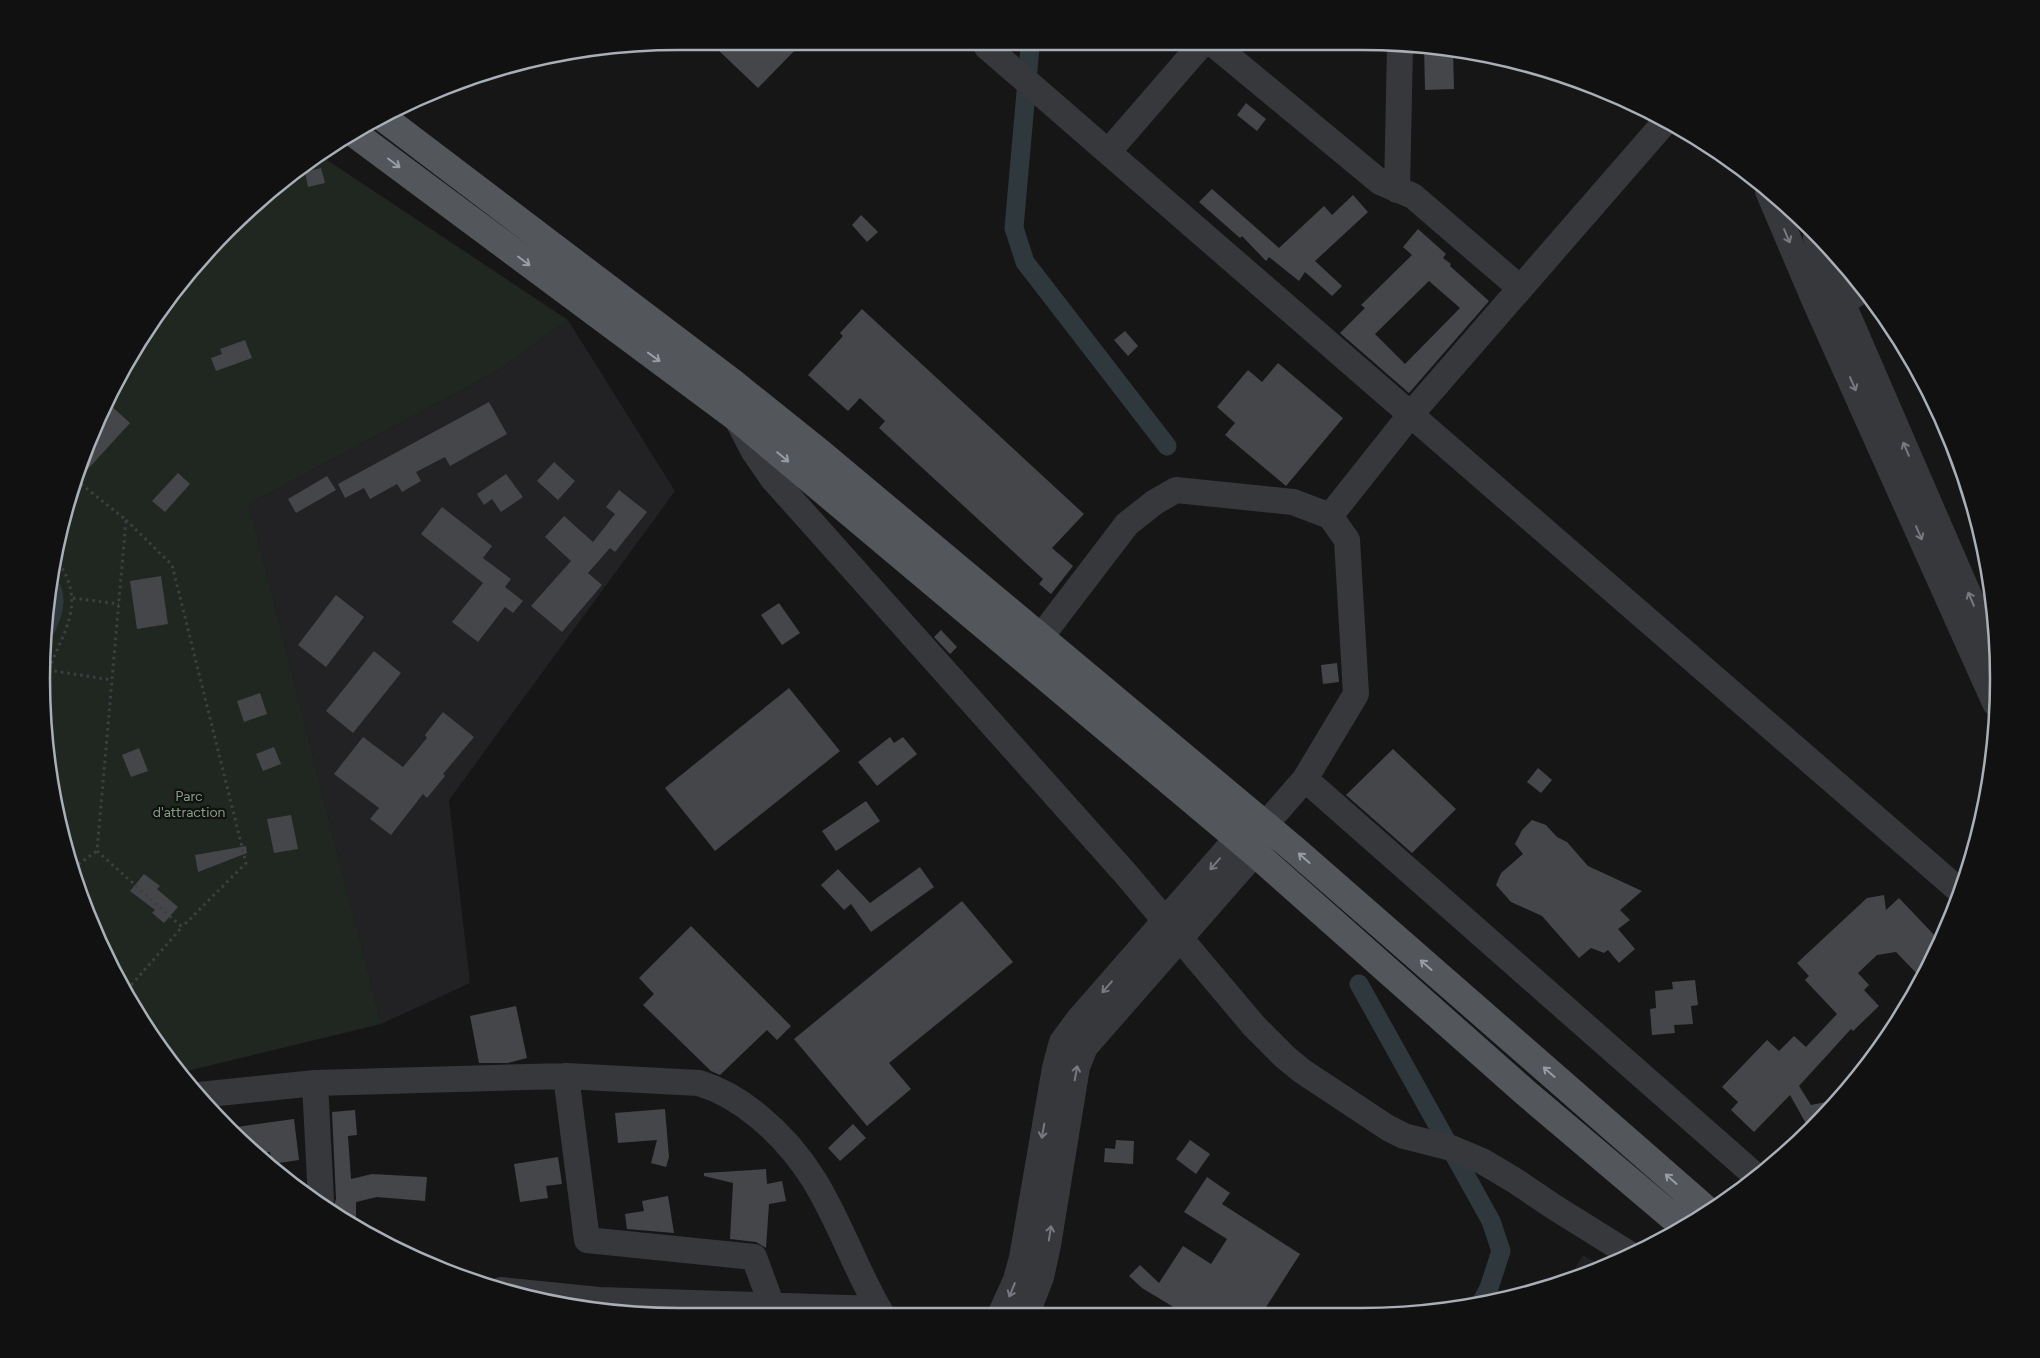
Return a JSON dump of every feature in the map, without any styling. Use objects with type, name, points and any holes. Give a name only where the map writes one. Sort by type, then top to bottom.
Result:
[{"type":"main road","points":[[388,122],[776,417],[1266,825],[1703,1206]]},
{"type":"main road","points":[[357,139],[737,418],[1246,846],[1526,1093],[1678,1222]]},
{"type":"street","points":[[990,50],[1955,887]]},
{"type":"street","points":[[1108,152],[1196,50]]},
{"type":"street","points":[[1221,50],[1380,182],[1413,196],[1520,288]]},
{"type":"street","points":[[1397,190],[1400,51]]},
{"type":"street","points":[[1330,516],[1411,414],[1661,126]]},
{"type":"street","points":[[1777,207],[1828,299],[1989,643]]},
{"type":"street","points":[[1818,247],[1828,299],[1990,690]]},
{"type":"street","points":[[1828,299],[1853,296],[1858,293]]},
{"type":"street","points":[[737,418],[753,450],[773,479],[1125,872],[1254,1026],[1285,1057],[1302,1071],[1372,1119],[1404,1136],[1451,1148],[1482,1161],[1622,1251]]},
{"type":"street","points":[[1028,1308],[1041,1276],[1048,1245],[1080,1057],[1091,1038],[1173,929],[1246,846],[1250,829],[1266,825],[1305,779],[1356,694],[1347,540],[1330,516],[1293,502],[1176,490],[1155,502],[1127,524],[1040,638]]},
{"type":"street","points":[[1305,779],[1751,1172]]},
{"type":"street","points":[[1003,1308],[1016,1280],[1022,1258],[1055,1068],[1062,1042],[1074,1025],[1173,929]]},
{"type":"street","points":[[566,1076],[587,1240],[754,1257],[772,1306]]},
{"type":"street","points":[[206,1094],[315,1083],[566,1076],[699,1083],[727,1093],[783,1138],[815,1179],[828,1202],[879,1308]]},
{"type":"street","points":[[315,1083],[321,1195]]},
{"type":"street","points":[[553,1295],[599,1300],[815,1308]]},
{"type":"path","points":[[81,484],[126,520],[172,565],[246,863],[182,928],[130,986]]},
{"type":"path","points":[[78,865],[97,851],[126,520]]},
{"type":"path","points":[[50,664],[69,620],[73,598],[65,573],[60,566]]},
{"type":"path","points":[[73,598],[119,604]]},
{"type":"path","points":[[50,670],[112,680]]},
{"type":"path","points":[[97,851],[182,928]]},
{"type":"shaded area","points":[[568,320],[675,491],[449,800],[470,983],[381,1024],[249,504],[497,371]]},
{"type":"shaded area","points":[[58,582],[62,591],[63,601],[59,623],[51,639]]},
{"type":"shaded area","points":[[1583,1255],[1596,1262],[1574,1271]]},
{"type":"green space","name":"Parc d'attraction","points":[[326,159],[568,320],[497,371],[249,504],[381,1024],[187,1071],[134,994],[98,920],[71,842],[55,761],[51,720],[51,638],[62,556],[71,516],[83,477],[115,401],[134,364],[156,330],[206,264],[264,206]]},
{"type":"building","points":[[718,50],[795,50],[758,88]]},
{"type":"building","points":[[1424,53],[1453,57],[1454,89],[1425,90]]},
{"type":"building","points":[[1246,103],[1266,119],[1257,131],[1237,115]]},
{"type":"building","points":[[321,168],[325,183],[308,187],[305,173]]},
{"type":"building","points":[[1212,189],[1279,248],[1324,206],[1332,215],[1353,195],[1368,212],[1315,261],[1342,286],[1332,296],[1305,272],[1299,281],[1269,257],[1266,261],[1242,236],[1240,238],[1199,202]]},
{"type":"building","points":[[861,215],[878,232],[867,242],[852,225]]},
{"type":"building","points":[[1418,229],[1446,254],[1443,258],[1451,264],[1450,266],[1489,301],[1409,393],[1340,333],[1365,308],[1361,305],[1412,255],[1403,247]],"holes":[[[1429,281],[1460,308],[1405,364],[1375,334]]]},
{"type":"building","points":[[862,309],[1084,514],[1052,548],[1073,566],[1051,594],[1039,584],[1043,579],[879,428],[885,421],[860,398],[848,411],[808,375],[843,336],[840,333]]},
{"type":"building","points":[[1125,331],[1138,346],[1128,356],[1114,340]]},
{"type":"building","points":[[245,340],[252,358],[216,371],[211,358],[222,354],[220,349]]},
{"type":"building","points":[[1278,363],[1343,418],[1286,486],[1225,435],[1235,423],[1217,407],[1248,370],[1262,382]]},
{"type":"building","points":[[489,402],[507,434],[450,466],[445,457],[416,472],[421,481],[402,492],[397,484],[370,499],[364,488],[345,498],[338,484]]},
{"type":"building","points":[[112,407],[130,423],[85,472]]},
{"type":"building","points":[[554,462],[575,481],[558,500],[537,481]]},
{"type":"building","points":[[178,473],[190,484],[165,512],[152,501]]},
{"type":"building","points":[[506,474],[523,497],[501,512],[492,499],[484,505],[477,494]]},
{"type":"building","points":[[327,476],[336,490],[296,513],[288,499]]},
{"type":"building","points":[[619,490],[647,512],[615,552],[610,548],[588,573],[602,585],[562,632],[531,606],[571,561],[545,537],[564,516],[593,542],[615,514],[606,507]]},
{"type":"building","points":[[442,507],[492,546],[483,558],[511,579],[505,587],[523,601],[513,613],[505,607],[478,642],[452,622],[483,583],[421,534]]},
{"type":"building","points":[[161,576],[168,624],[137,629],[130,581]]},
{"type":"building","points":[[336,595],[364,617],[326,667],[298,645]]},
{"type":"building","points":[[779,603],[800,633],[782,645],[761,615]]},
{"type":"building","points":[[941,630],[957,647],[950,654],[934,637]]},
{"type":"building","points":[[374,651],[401,673],[353,733],[326,711]]},
{"type":"building","points":[[1337,663],[1339,682],[1323,684],[1321,665]]},
{"type":"building","points":[[789,688],[840,751],[715,851],[665,788]]},
{"type":"building","points":[[260,693],[267,714],[244,722],[237,701]]},
{"type":"building","points":[[443,712],[474,737],[443,774],[445,776],[427,798],[423,794],[391,835],[370,819],[379,808],[334,774],[363,737],[403,767],[427,738],[425,735]]},
{"type":"building","points":[[890,737],[894,743],[903,737],[917,754],[877,786],[858,762]]},
{"type":"building","points":[[274,747],[281,764],[263,771],[256,754]]},
{"type":"building","points":[[139,748],[148,771],[131,777],[122,755]]},
{"type":"building","points":[[1393,749],[1456,809],[1412,853],[1346,795]]},
{"type":"building","points":[[1538,768],[1552,780],[1541,793],[1527,782]]},
{"type":"building","points":[[866,801],[880,821],[836,851],[822,831]]},
{"type":"building","points":[[291,815],[298,849],[274,853],[267,819]]},
{"type":"building","points":[[1532,820],[1546,825],[1557,837],[1567,842],[1588,866],[1642,891],[1620,910],[1630,920],[1618,929],[1635,949],[1619,963],[1608,950],[1604,953],[1591,948],[1579,958],[1542,916],[1511,902],[1496,885],[1501,873],[1523,854],[1515,844],[1522,830]]},
{"type":"building","points":[[246,846],[247,853],[198,872],[195,855]]},
{"type":"building","points":[[920,867],[934,887],[871,932],[851,904],[844,910],[821,885],[838,869],[870,903]]},
{"type":"building","points":[[144,874],[160,886],[157,889],[178,907],[164,923],[152,913],[155,910],[130,891]]},
{"type":"building","points":[[1884,895],[1886,910],[1899,898],[1935,936],[1925,957],[1917,973],[1896,952],[1877,955],[1858,973],[1869,985],[1864,990],[1879,1006],[1853,1031],[1851,1029],[1799,1086],[1811,1105],[1827,1102],[1806,1124],[1790,1095],[1754,1132],[1731,1110],[1738,1102],[1722,1087],[1767,1040],[1779,1051],[1794,1036],[1806,1047],[1837,1014],[1805,980],[1809,976],[1797,963],[1867,898]]},
{"type":"building","points":[[962,901],[1013,962],[889,1063],[911,1089],[867,1126],[794,1039]]},
{"type":"building","points":[[691,926],[791,1026],[777,1040],[767,1030],[720,1075],[711,1071],[643,1005],[654,994],[639,978]]},
{"type":"building","points":[[1695,980],[1698,1005],[1691,1006],[1693,1024],[1674,1025],[1675,1033],[1652,1035],[1650,1009],[1656,1008],[1655,991],[1673,989],[1672,982]]},
{"type":"building","points":[[516,1006],[527,1058],[508,1063],[479,1063],[470,1016]]},
{"type":"building","points":[[665,1109],[669,1157],[666,1167],[651,1163],[657,1140],[618,1143],[615,1113]]},
{"type":"building","points":[[355,1110],[357,1135],[348,1136],[351,1179],[372,1174],[427,1177],[425,1201],[377,1197],[356,1202],[356,1219],[334,1205],[336,1199],[332,1112]]},
{"type":"building","points":[[294,1119],[299,1160],[278,1163],[271,1158],[270,1152],[265,1153],[237,1127]]},
{"type":"building","points":[[853,1124],[866,1138],[840,1161],[828,1148]]},
{"type":"building","points":[[1116,1140],[1134,1141],[1133,1164],[1104,1162],[1105,1148],[1115,1149]]},
{"type":"building","points":[[1190,1140],[1210,1154],[1196,1174],[1176,1159]]},
{"type":"building","points":[[558,1157],[562,1184],[546,1186],[548,1198],[520,1202],[514,1164]]},
{"type":"building","points":[[766,1169],[767,1184],[782,1181],[786,1201],[769,1204],[766,1248],[756,1242],[730,1239],[733,1183],[704,1176],[704,1173]]},
{"type":"building","points":[[1207,1177],[1230,1193],[1222,1204],[1300,1254],[1265,1308],[1175,1308],[1142,1288],[1129,1276],[1140,1265],[1159,1283],[1183,1246],[1211,1264],[1227,1239],[1184,1212]]},
{"type":"building","points":[[668,1196],[674,1233],[627,1229],[625,1214],[644,1211],[642,1201]]},
{"type":"waterway","points":[[1030,50],[1014,228],[1025,262],[1167,446]]},
{"type":"waterway","points":[[1359,984],[1491,1221],[1501,1251],[1485,1296]]}]
